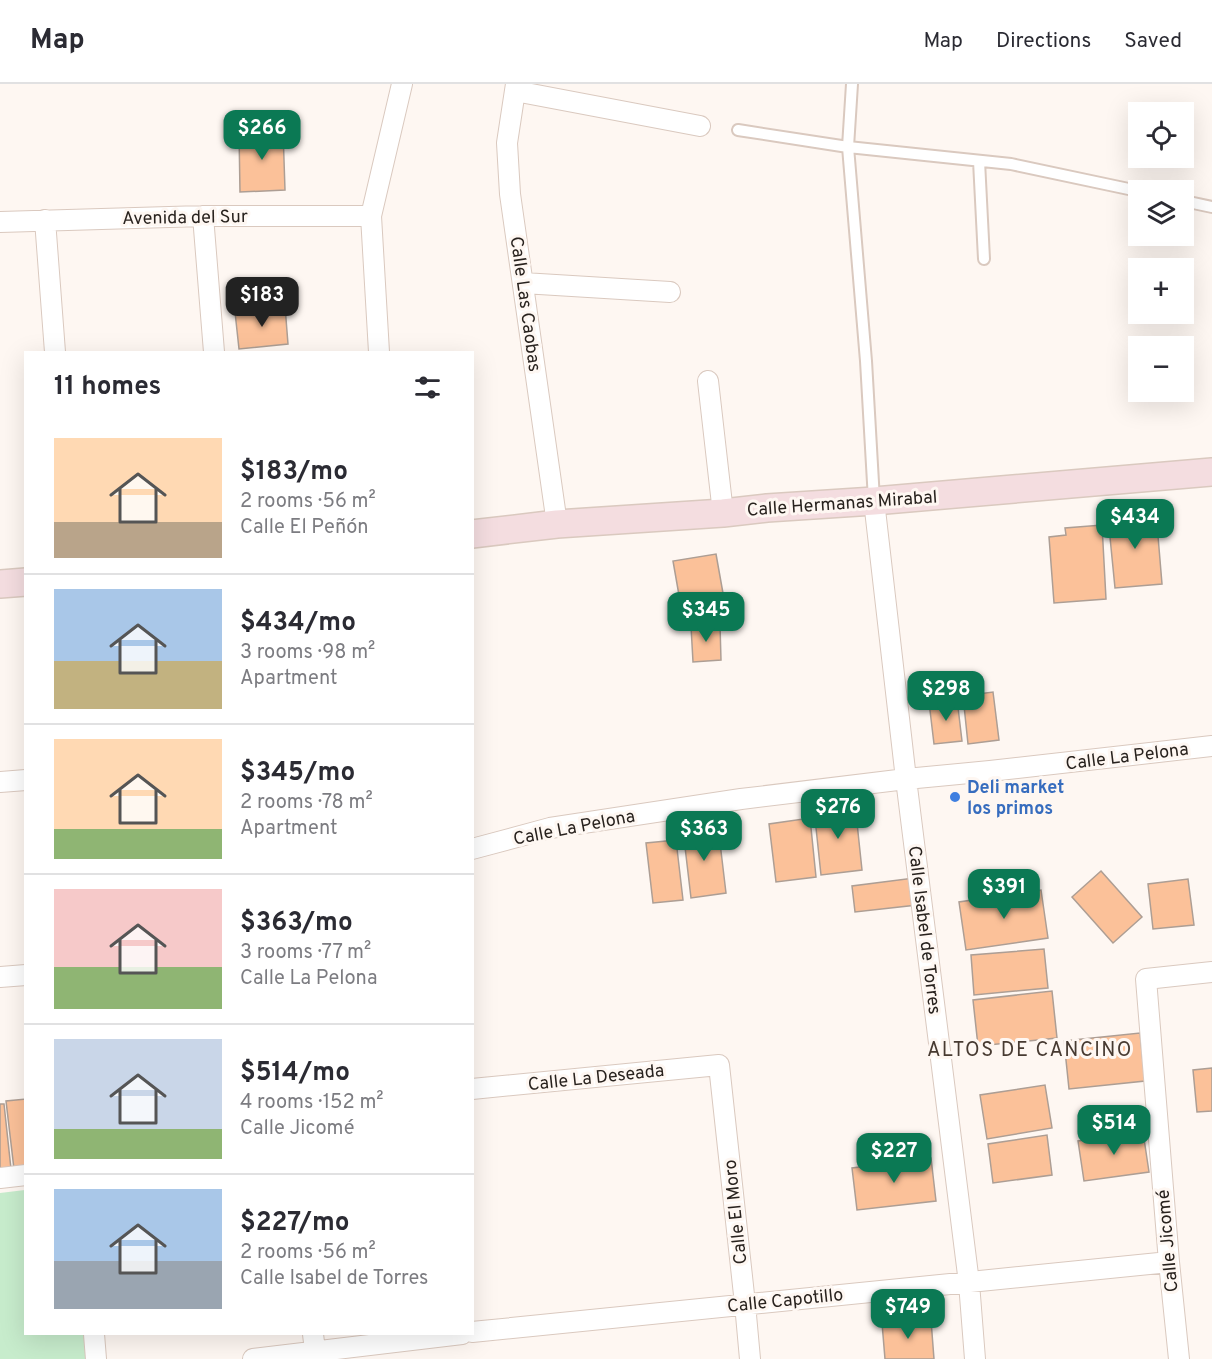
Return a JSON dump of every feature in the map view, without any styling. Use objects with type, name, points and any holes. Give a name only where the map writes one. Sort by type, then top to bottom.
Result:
[{"type":"street","points":[[379,351],[370,216],[402,84]]},
{"type":"street","points":[[516,87],[700,126]]},
{"type":"street","name":"Calle Las Caobas","points":[[516,87],[507,143],[510,194],[557,524]]},
{"type":"street","points":[[203,216],[214,351]]},
{"type":"street","name":"Avenida del Sur","points":[[0,222],[203,216],[370,216]]},
{"type":"street","points":[[45,220],[55,351]]},
{"type":"street","points":[[523,283],[670,292]]},
{"type":"street","points":[[708,381],[723,513]]},
{"type":"street","name":"Calle Hermanas Mirabal","points":[[474,534],[557,524],[874,501],[1212,471]]},
{"type":"street","name":"Calle Isabel de Torres","points":[[874,501],[969,1283],[975,1359]]},
{"type":"street","points":[[0,584],[24,582]]},
{"type":"street","name":"Calle La Pelona","points":[[474,848],[550,828],[741,799],[1212,746]]},
{"type":"street","points":[[0,782],[24,780]]},
{"type":"street","name":"Calle Jicomé","points":[[1179,1359],[1168,1262],[1146,979],[1212,972]]},
{"type":"street","points":[[0,976],[24,975]]},
{"type":"street","name":"Calle La Deseada","points":[[474,1089],[719,1065]]},
{"type":"street","name":"Calle El Moro","points":[[719,1065],[750,1359]]},
{"type":"street","points":[[0,1178],[24,1175]]},
{"type":"street","name":"Calle Capotillo","points":[[474,1332],[1168,1262]]},
{"type":"street","points":[[94,1335],[96,1359]]},
{"type":"street","points":[[253,1359],[314,1342],[444,1335]]},
{"type":"lane","points":[[852,84],[848,147],[866,361],[874,501]]},
{"type":"lane","points":[[738,130],[848,147],[1011,164],[1128,189]]},
{"type":"lane","points":[[979,160],[984,259]]},
{"type":"lane","points":[[1194,203],[1212,207]]},
{"type":"green space","points":[[24,1190],[24,1335],[84,1335],[88,1359],[0,1359],[0,1193]]},
{"type":"building","points":[[283,130],[285,190],[240,192],[239,132]]},
{"type":"building","points":[[285,306],[288,344],[239,349],[235,312]]},
{"type":"building","points":[[1156,512],[1162,584],[1115,588],[1108,517]]},
{"type":"building","points":[[1102,525],[1106,599],[1054,603],[1049,537],[1066,535],[1065,528]]},
{"type":"building","points":[[716,554],[726,610],[683,618],[673,561]]},
{"type":"building","points":[[720,625],[721,660],[693,662],[691,626]]},
{"type":"building","points":[[993,692],[999,740],[968,744],[963,696]]},
{"type":"building","points":[[957,699],[962,741],[934,744],[929,702]]},
{"type":"building","points":[[855,804],[862,870],[821,875],[814,809]]},
{"type":"building","points":[[810,818],[816,877],[776,882],[769,824]]},
{"type":"building","points":[[718,826],[726,893],[691,898],[683,830]]},
{"type":"building","points":[[676,840],[683,900],[653,903],[646,843]]},
{"type":"building","points":[[1101,871],[1142,917],[1113,943],[1072,897]]},
{"type":"building","points":[[914,878],[917,905],[855,912],[852,886]]},
{"type":"building","points":[[1188,879],[1194,925],[1153,929],[1148,884]]},
{"type":"building","points":[[1041,890],[1048,938],[966,950],[959,902]]},
{"type":"building","points":[[1044,949],[1048,988],[974,995],[971,955]]},
{"type":"building","points":[[1052,991],[1057,1038],[978,1046],[973,1000]]},
{"type":"building","points":[[1140,1033],[1145,1081],[1069,1089],[1064,1041]]},
{"type":"building","points":[[1212,1068],[1212,1111],[1197,1112],[1193,1070]]},
{"type":"building","points":[[1045,1085],[1052,1128],[987,1139],[980,1095]]},
{"type":"building","points":[[24,1099],[24,1167],[14,1169],[6,1101]]},
{"type":"building","points":[[0,1104],[4,1104],[11,1169],[0,1170]]},
{"type":"building","points":[[1143,1132],[1149,1172],[1084,1181],[1078,1141]]},
{"type":"building","points":[[1047,1135],[1052,1175],[993,1183],[988,1144]]},
{"type":"building","points":[[931,1158],[936,1201],[857,1210],[852,1168]]},
{"type":"building","points":[[931,1320],[934,1359],[885,1359],[882,1323]]},
{"type":"place","name":"Deli market los primos","points":[[955,797]]},
{"type":"district","name":"ALTOS DE CANCINO","points":[[1030,1049]]}]
